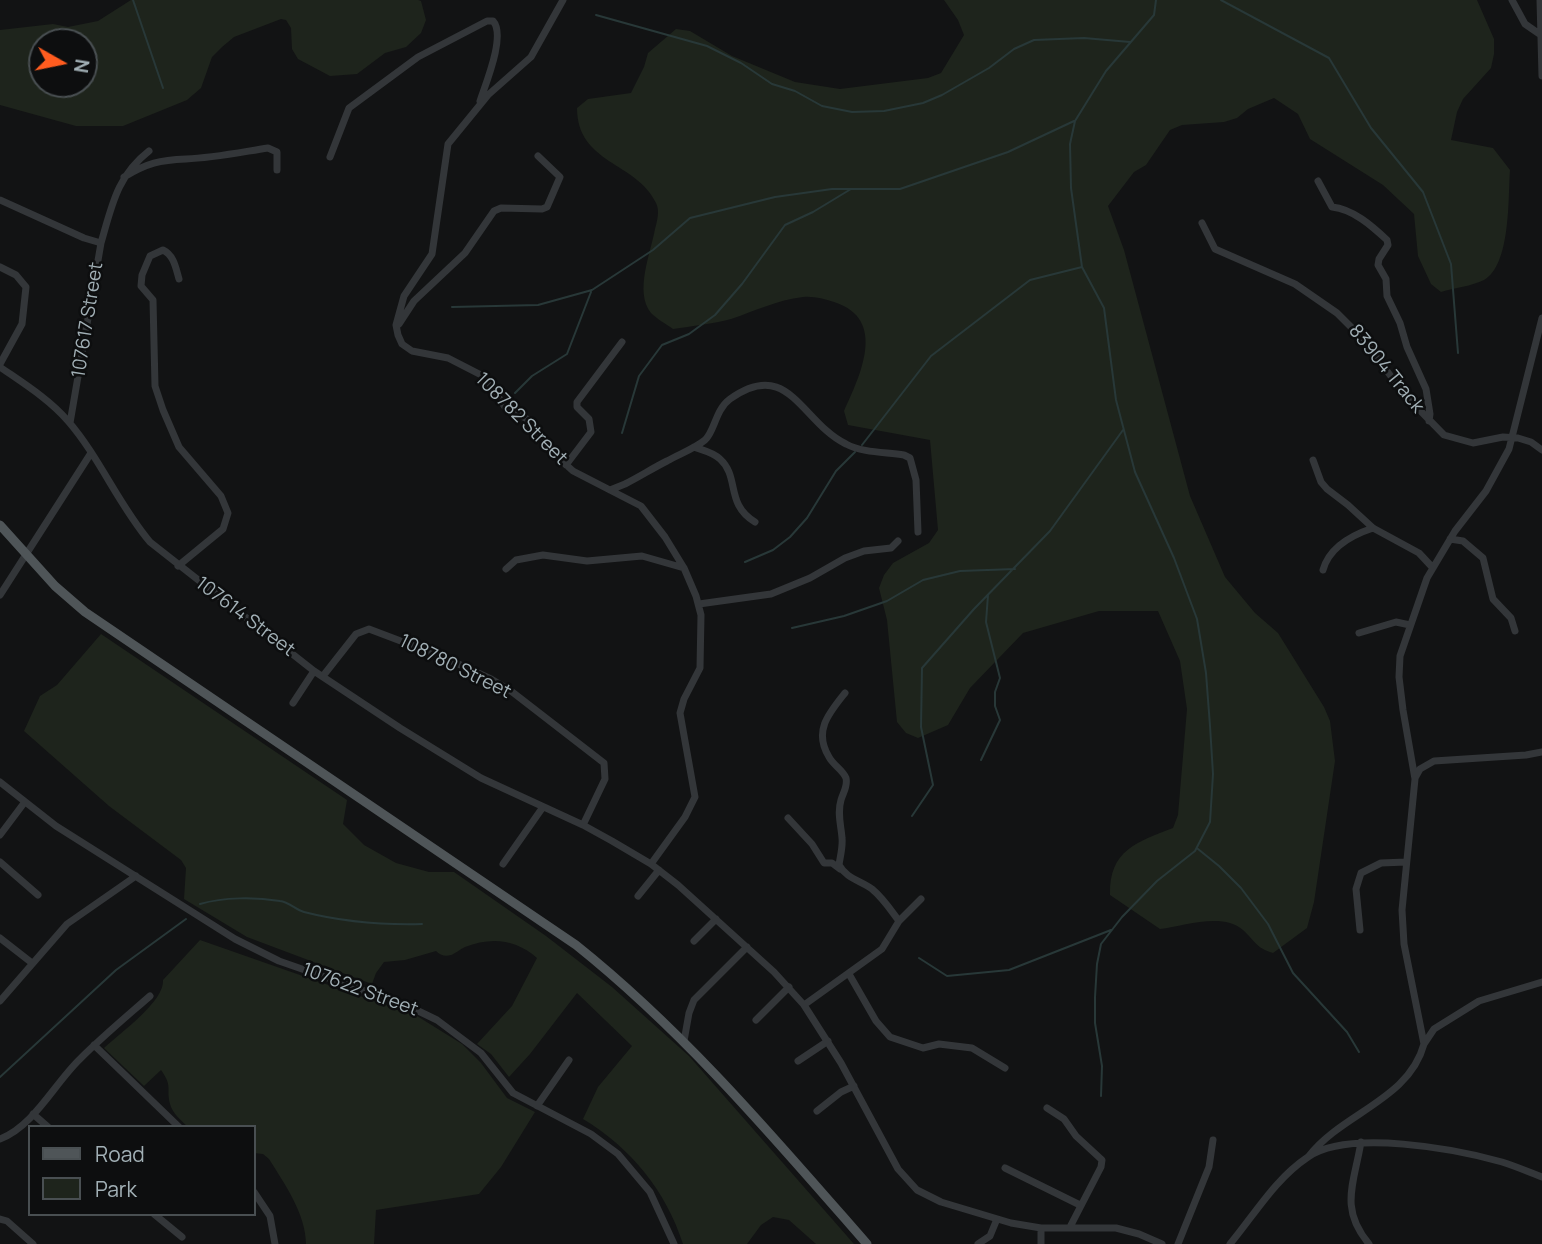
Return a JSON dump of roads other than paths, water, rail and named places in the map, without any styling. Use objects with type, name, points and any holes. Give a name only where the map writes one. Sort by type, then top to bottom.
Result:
[{"type":"main road","points":[[0,525],[55,586],[85,612],[576,945],[631,990],[684,1041],[867,1244]]},
{"type":"street","points":[[397,327],[404,296],[432,254],[446,148],[452,136],[479,105],[531,57],[563,0]]},
{"type":"street","points":[[1512,0],[1525,24],[1541,35]]},
{"type":"street","points":[[1540,0],[1542,76]]},
{"type":"street","points":[[330,157],[349,108],[418,57],[493,20],[499,37],[479,105]]},
{"type":"street","points":[[124,177],[138,168],[169,158],[187,159],[268,148],[277,152],[277,170]]},
{"type":"street","points":[[101,243],[111,206],[124,177],[133,163],[149,151]]},
{"type":"street","points":[[397,327],[414,301],[470,248],[494,211],[501,208],[547,207],[559,177],[538,156]]},
{"type":"street","points":[[1318,181],[1332,207],[1338,207],[1362,219],[1388,242],[1378,265],[1386,279],[1387,296],[1426,389],[1429,421]]},
{"type":"street","name":"107617 Street","points":[[0,200],[101,243],[70,422]]},
{"type":"street","name":"83904 Track","points":[[1202,223],[1215,249],[1295,284],[1351,325],[1397,385],[1444,435],[1473,443],[1512,438]]},
{"type":"street","points":[[178,566],[223,529],[228,513],[221,496],[179,447],[155,386],[153,301],[141,286],[142,275],[150,256],[163,250],[167,252],[173,260],[179,279]]},
{"type":"street","points":[[0,267],[23,281],[26,297],[22,324],[0,366]]},
{"type":"street","points":[[1423,1044],[1404,944],[1402,910],[1415,779],[1399,677],[1400,656],[1433,568],[1499,470],[1512,438],[1542,318]]},
{"type":"street","name":"108782 Street","points":[[397,327],[402,344],[412,351],[448,358],[485,377],[505,407],[527,419],[566,465],[588,480],[641,506],[684,568],[699,604],[701,623],[700,668],[680,713],[695,797],[685,817],[651,864]]},
{"type":"street","points":[[566,465],[591,432],[589,419],[577,407],[577,402],[622,342]]},
{"type":"street","name":"107614 Street","points":[[0,366],[70,422],[134,523],[150,542],[178,566],[314,671],[465,770],[583,825],[651,864],[716,919],[804,1004],[828,1041],[894,1161],[911,1185],[941,1202],[997,1219],[1041,1228],[1125,1230],[1162,1244]]},
{"type":"street","points":[[609,490],[625,485],[707,438],[715,417],[730,400],[756,387],[778,386],[833,437],[848,445],[911,458],[916,480],[918,532]]},
{"type":"street","points":[[1512,438],[1531,442],[1542,450]]},
{"type":"street","points":[[694,447],[720,459],[729,472],[740,511],[755,522]]},
{"type":"street","points":[[0,595],[91,453]]},
{"type":"street","points":[[1313,460],[1324,486],[1373,528],[1419,553],[1433,568]]},
{"type":"street","points":[[1323,570],[1331,552],[1355,534],[1373,528]]},
{"type":"street","points":[[1450,539],[1463,541],[1483,558],[1493,599],[1509,615],[1515,631]]},
{"type":"street","points":[[699,604],[771,594],[810,578],[845,558],[864,551],[891,548],[898,541]]},
{"type":"street","points":[[506,569],[516,560],[542,555],[587,561],[642,556],[684,568]]},
{"type":"street","points":[[1359,634],[1396,622],[1410,625]]},
{"type":"street","name":"108780 Street","points":[[323,676],[356,634],[369,629],[432,653],[491,680],[510,691],[602,760],[606,770],[605,779],[583,825]]},
{"type":"street","points":[[293,703],[314,671]]},
{"type":"street","points":[[843,871],[839,862],[842,842],[840,807],[846,783],[843,773],[829,757],[822,734],[827,715],[845,693]]},
{"type":"street","points":[[1415,779],[1420,769],[1434,761],[1542,752]]},
{"type":"street","name":"107622 Street","points":[[0,782],[24,803],[235,939],[279,961],[427,1014],[473,1046],[487,1059],[513,1093],[608,1145],[627,1163],[657,1204],[674,1244]]},
{"type":"street","points":[[0,835],[24,803]]},
{"type":"street","points":[[503,864],[543,807]]},
{"type":"street","points":[[788,818],[812,844],[824,863],[832,863],[873,890],[899,920]]},
{"type":"street","points":[[0,862],[38,895]]},
{"type":"street","points":[[1360,930],[1356,889],[1361,873],[1381,863],[1406,862]]},
{"type":"street","points":[[638,895],[659,870]]},
{"type":"street","points":[[0,1001],[67,924],[135,876]]},
{"type":"street","points":[[804,1004],[882,949],[899,920],[921,899]]},
{"type":"street","points":[[694,941],[716,919]]},
{"type":"street","points":[[0,938],[32,963]]},
{"type":"street","points":[[684,1041],[694,1000],[747,947]]},
{"type":"street","points":[[849,974],[876,1021],[890,1037],[923,1048],[939,1044],[972,1048],[1005,1068]]},
{"type":"street","points":[[1230,1244],[1277,1184],[1309,1156],[1326,1136],[1392,1092],[1405,1080],[1416,1066],[1423,1044],[1434,1029],[1479,1001],[1542,982]]},
{"type":"street","points":[[756,1020],[789,987]]},
{"type":"street","points":[[0,1139],[26,1124],[59,1081],[94,1045],[150,996]]},
{"type":"street","points":[[798,1061],[828,1041]]},
{"type":"street","points":[[94,1045],[177,1125]]},
{"type":"street","points":[[537,1106],[569,1060]]},
{"type":"street","points":[[817,1111],[853,1086]]},
{"type":"street","points":[[1047,1108],[1064,1119],[1076,1136],[1101,1157],[1101,1167],[1070,1227]]},
{"type":"street","points":[[33,1114],[46,1125]]},
{"type":"street","points":[[1178,1244],[1209,1167],[1213,1140]]},
{"type":"street","points":[[1309,1156],[1331,1146],[1361,1142],[1466,1154],[1503,1162],[1542,1177]]},
{"type":"street","points":[[1361,1142],[1351,1188],[1351,1201],[1356,1227],[1369,1244]]},
{"type":"street","points":[[1005,1168],[1080,1205]]},
{"type":"street","points":[[256,1195],[270,1216],[275,1244]]},
{"type":"street","points":[[156,1216],[182,1237]]},
{"type":"street","points":[[0,1219],[33,1244]]},
{"type":"street","points":[[978,1244],[990,1237],[997,1219]]},
{"type":"street","points":[[1041,1228],[1041,1244]]},
{"type":"waterway","points":[[133,0],[163,88]]},
{"type":"waterway","points":[[1101,1096],[1102,1066],[1095,1023],[1097,964],[1101,944],[1122,917],[1157,881],[1195,851],[1210,822],[1213,774],[1206,673],[1197,619],[1174,558],[1135,472],[1116,400],[1104,308],[1082,267],[1071,188],[1070,144],[1075,121],[1106,71],[1154,15],[1156,0]]},
{"type":"waterway","points":[[1221,0],[1329,58],[1371,128],[1423,192],[1451,264],[1458,353]]},
{"type":"waterway","points":[[596,15],[707,46],[741,63],[772,84],[795,91],[822,106],[852,112],[884,111],[923,103],[942,95],[989,68],[1014,49],[1034,40],[1084,38],[1130,42]]},
{"type":"waterway","points":[[452,307],[538,305],[592,290],[653,250],[690,218],[775,197],[832,189],[900,189],[1008,152],[1074,121]]},
{"type":"waterway","points":[[622,433],[639,376],[662,345],[689,334],[715,315],[742,284],[785,225],[851,189]]},
{"type":"waterway","points":[[862,445],[931,356],[1030,280],[1082,267]]},
{"type":"waterway","points":[[515,393],[532,376],[567,354],[591,292]]},
{"type":"waterway","points":[[912,816],[933,785],[921,727],[922,668],[974,609],[1050,531],[1123,430]]},
{"type":"waterway","points":[[745,562],[773,550],[790,537],[807,518],[836,471],[855,452]]},
{"type":"waterway","points":[[792,628],[844,616],[887,601],[923,580],[960,571],[1015,569]]},
{"type":"waterway","points":[[981,760],[1000,720],[995,706],[995,692],[1000,678],[986,622],[988,595]]},
{"type":"waterway","points":[[1198,849],[1241,888],[1268,924],[1293,973],[1347,1032],[1359,1052]]},
{"type":"waterway","points":[[200,904],[250,898],[283,902],[304,912],[333,918],[422,924]]},
{"type":"waterway","points":[[0,1077],[116,970],[186,919]]},
{"type":"waterway","points":[[919,958],[947,976],[1009,970],[1111,930]]}]
